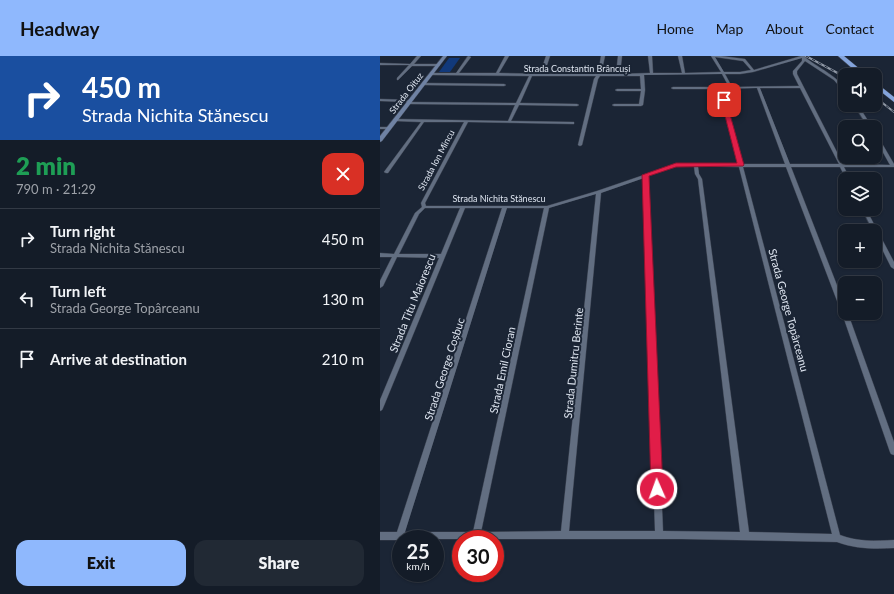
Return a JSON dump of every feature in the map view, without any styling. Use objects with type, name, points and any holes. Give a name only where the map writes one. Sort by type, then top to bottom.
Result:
[{"type":"highway","points":[[841,56],[856,68]]},
{"type":"highway","points":[[882,90],[894,100]]},
{"type":"main road","name":"Strada Oituz","points":[[380,140],[445,56]]},
{"type":"street","points":[[398,79],[419,56]]},
{"type":"street","points":[[497,74],[508,56]]},
{"type":"street","points":[[542,74],[548,56]]},
{"type":"street","points":[[580,145],[603,56]]},
{"type":"street","points":[[618,75],[620,56]]},
{"type":"street","points":[[650,56],[652,75]]},
{"type":"street","points":[[680,56],[684,74]]},
{"type":"street","points":[[714,56],[744,60],[753,71]]},
{"type":"street","points":[[714,56],[731,87]]},
{"type":"street","points":[[457,74],[469,57]]},
{"type":"street","points":[[838,84],[834,79],[804,57],[804,61],[795,71],[795,74],[844,172]]},
{"type":"street","name":"Strada Constantin Brâncuși","points":[[432,74],[652,75],[723,73],[753,71],[804,57]]},
{"type":"street","points":[[380,64],[438,65]]},
{"type":"street","points":[[508,122],[531,75]]},
{"type":"street","points":[[614,105],[641,105],[643,90],[642,75]]},
{"type":"street","points":[[423,84],[504,85]]},
{"type":"street","name":"Strada George Topârceanu","points":[[720,87],[837,538]]},
{"type":"street","points":[[758,87],[847,319],[894,452]]},
{"type":"street","points":[[673,88],[802,87]]},
{"type":"street","points":[[617,90],[643,90]]},
{"type":"street","points":[[380,100],[409,102],[577,105]]},
{"type":"street","points":[[395,120],[573,123]]},
{"type":"street","points":[[386,172],[423,121]]},
{"type":"street","name":"Strada Ion Mincu","points":[[424,207],[423,203],[466,122]]},
{"type":"street","points":[[380,128],[389,128]]},
{"type":"street","points":[[882,147],[893,166]]},
{"type":"street","name":"Strada Nichita Stănescu","points":[[424,207],[547,207],[599,192],[671,165],[893,166]]},
{"type":"street","points":[[696,165],[697,174],[700,179],[745,536]]},
{"type":"street","points":[[646,175],[659,535]]},
{"type":"street","name":"Strada Dumitru Berinte","points":[[565,535],[599,192]]},
{"type":"street","name":"Strada Titu Maiorescu","points":[[380,408],[463,206]]},
{"type":"street","points":[[380,286],[417,213],[424,207]]},
{"type":"street","name":"Strada George Coșbuc","points":[[402,530],[505,207]]},
{"type":"street","name":"Strada Emil Cioran","points":[[478,530],[547,207]]},
{"type":"street","points":[[868,216],[894,267]]},
{"type":"street","points":[[380,255],[442,256]]},
{"type":"street","points":[[504,536],[565,535],[745,536],[837,538],[846,542],[866,545],[894,544]]},
{"type":"street","points":[[380,536],[392,536]]},
{"type":"building","points":[[449,58],[460,58],[450,72],[439,72]]},
{"type":"railway","points":[[806,56],[838,73]]},
{"type":"railway","points":[[882,103],[894,112]]},
{"type":"route","points":[[657,489],[646,175],[671,165],[741,165],[724,100]]}]
